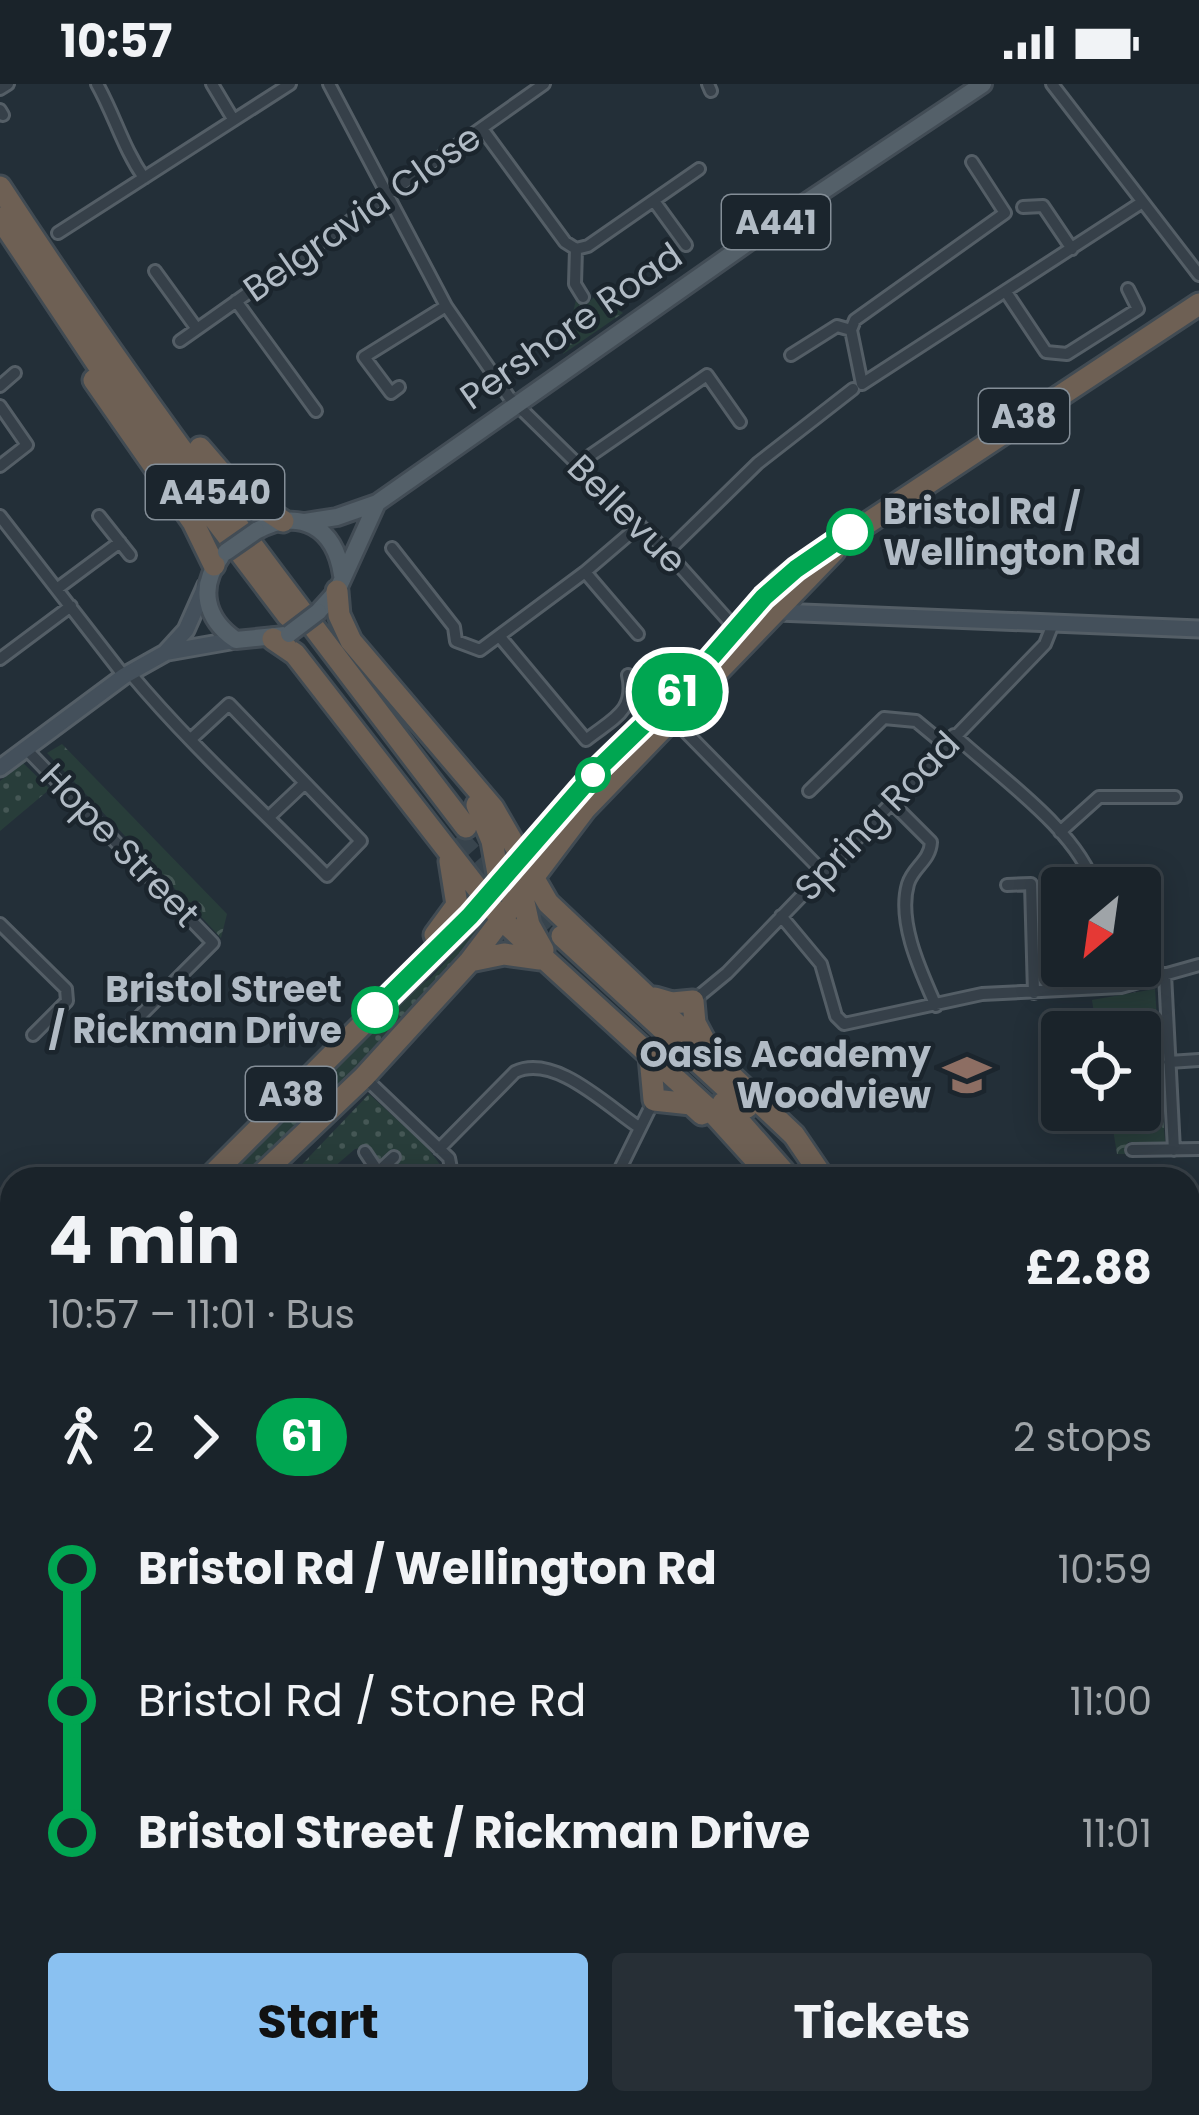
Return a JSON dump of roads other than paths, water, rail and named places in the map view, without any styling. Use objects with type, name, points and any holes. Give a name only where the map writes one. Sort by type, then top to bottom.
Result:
[{"type":"highway","points":[[0,186],[212,464],[237,491],[294,521]]},
{"type":"highway","name":"A4540","points":[[0,186],[65,287],[317,632],[457,839]]},
{"type":"highway","name":"A4540","points":[[0,218],[98,365],[457,839]]},
{"type":"highway","points":[[0,230],[123,427],[193,522],[215,567]]},
{"type":"highway","name":"A38","points":[[790,604],[796,569],[1199,304]]},
{"type":"highway","name":"A38","points":[[220,1167],[404,983],[510,888],[790,604],[850,532]]},
{"type":"highway","points":[[340,583],[338,615],[352,641],[493,808],[522,854],[502,920],[552,940],[649,996],[794,1135],[816,1167]]},
{"type":"highway","name":"A38","points":[[522,854],[735,628],[790,604]]},
{"type":"highway","points":[[281,636],[457,839],[510,888],[552,940],[741,1120],[780,1167]]},
{"type":"highway","points":[[459,770],[486,822],[510,888],[552,940],[757,1116],[800,1167]]},
{"type":"highway","points":[[493,808],[539,828],[571,802]]},
{"type":"highway","points":[[404,983],[418,955],[457,904],[457,839]]},
{"type":"highway","name":"A38","points":[[270,1167],[364,1077],[470,962],[502,920],[510,888]]},
{"type":"highway","points":[[470,962],[552,940]]},
{"type":"highway","points":[[552,940],[580,994],[714,1114],[762,1167]]},
{"type":"highway","points":[[649,996],[672,1003],[693,1001],[695,1023],[709,1051]]},
{"type":"highway","points":[[650,1057],[654,1100],[691,1104],[760,1167]]},
{"type":"main road","name":"Pershore Road","points":[[294,521],[337,517],[377,503],[983,84]]},
{"type":"main road","name":"Pershore Road","points":[[340,583],[377,503]]},
{"type":"main road","points":[[294,521],[336,546],[340,583],[318,612],[281,636],[236,640],[211,616],[215,567],[256,531],[294,521]]},
{"type":"street","points":[[0,89],[8,84]]},
{"type":"street","points":[[98,84],[118,121],[122,146],[144,178]]},
{"type":"street","points":[[212,84],[233,118]]},
{"type":"street","points":[[58,233],[290,84]]},
{"type":"street","name":"Bellevue","points":[[329,84],[446,306],[516,404],[667,552],[735,628]]},
{"type":"street","name":"Belgravia Close","points":[[180,341],[544,84]]},
{"type":"street","points":[[1052,84],[1199,275]]},
{"type":"street","points":[[483,130],[576,249],[588,246],[699,169]]},
{"type":"street","points":[[858,387],[850,330],[854,320],[1005,213],[972,162]]},
{"type":"street","points":[[654,201],[686,245]]},
{"type":"street","points":[[667,552],[758,464],[858,387],[1142,203]]},
{"type":"street","points":[[1023,207],[1042,206],[1072,248]]},
{"type":"street","points":[[576,249],[575,284],[583,297]]},
{"type":"street","points":[[155,271],[197,329]]},
{"type":"street","points":[[1006,292],[1046,352],[1067,355],[1138,310],[1128,289]]},
{"type":"street","points":[[236,301],[316,411]]},
{"type":"street","points":[[399,387],[391,393],[364,357],[446,306]]},
{"type":"street","points":[[790,356],[837,326],[850,330]]},
{"type":"street","points":[[0,386],[15,373]]},
{"type":"street","points":[[578,464],[707,375],[740,422]]},
{"type":"street","points":[[0,406],[27,445],[0,466]]},
{"type":"street","points":[[0,516],[127,675],[327,876],[361,841],[229,704],[191,739]]},
{"type":"street","points":[[99,516],[130,555]]},
{"type":"street","points":[[392,548],[454,627],[456,641],[480,650],[640,525]]},
{"type":"street","points":[[58,588],[120,542]]},
{"type":"street","points":[[0,768],[127,675],[165,653],[185,630],[215,567]]},
{"type":"street","points":[[584,572],[638,634]]},
{"type":"street","points":[[790,604],[1053,624],[1199,629]]},
{"type":"street","points":[[0,659],[71,606]]},
{"type":"street","name":"Spring Road","points":[[693,1001],[727,974],[1045,644],[1053,624]]},
{"type":"street","points":[[500,637],[586,740],[627,708],[633,695],[628,675]]},
{"type":"street","points":[[165,653],[236,640]]},
{"type":"street","points":[[809,791],[884,718],[916,721],[950,740],[1060,832],[1086,867]]},
{"type":"street","points":[[673,719],[823,872]]},
{"type":"street","name":"Hope Street","points":[[26,749],[213,943],[120,1036]]},
{"type":"street","points":[[269,817],[305,783]]},
{"type":"street","points":[[1060,832],[1099,797],[1175,797]]},
{"type":"street","points":[[891,802],[931,842],[929,856],[908,884],[908,921],[936,1006]]},
{"type":"street","points":[[1007,885],[1031,884],[1034,993]]},
{"type":"street","points":[[781,916],[821,964],[836,1016],[844,1024],[982,994],[1121,987]]},
{"type":"street","points":[[0,924],[66,989],[67,1001],[33,1035]]},
{"type":"street","points":[[1161,975],[1199,965]]},
{"type":"street","points":[[1165,974],[1174,1150]]},
{"type":"street","points":[[1169,1062],[1199,1060]]},
{"type":"street","points":[[439,1149],[515,1072],[527,1066],[547,1068],[565,1077],[640,1128]]},
{"type":"street","points":[[364,1077],[449,1159],[451,1167]]},
{"type":"street","points":[[624,1167],[654,1100]]},
{"type":"street","points":[[1132,1150],[1199,1149]]},
{"type":"street","points":[[365,1153],[375,1167]]},
{"type":"street","points":[[387,1167],[394,1157]]},
{"type":"tunnel","points":[[457,837],[506,892]]},
{"type":"tunnel","points":[[518,886],[562,936]]},
{"type":"place","name":"Bristol Rd / Wellington Rd","points":[[850,532]]},
{"type":"place","name":"Bristol Street / Rickman Drive","points":[[375,1010]]},
{"type":"place","name":"Oasis Academy Woodview","points":[[967,1075]]}]
